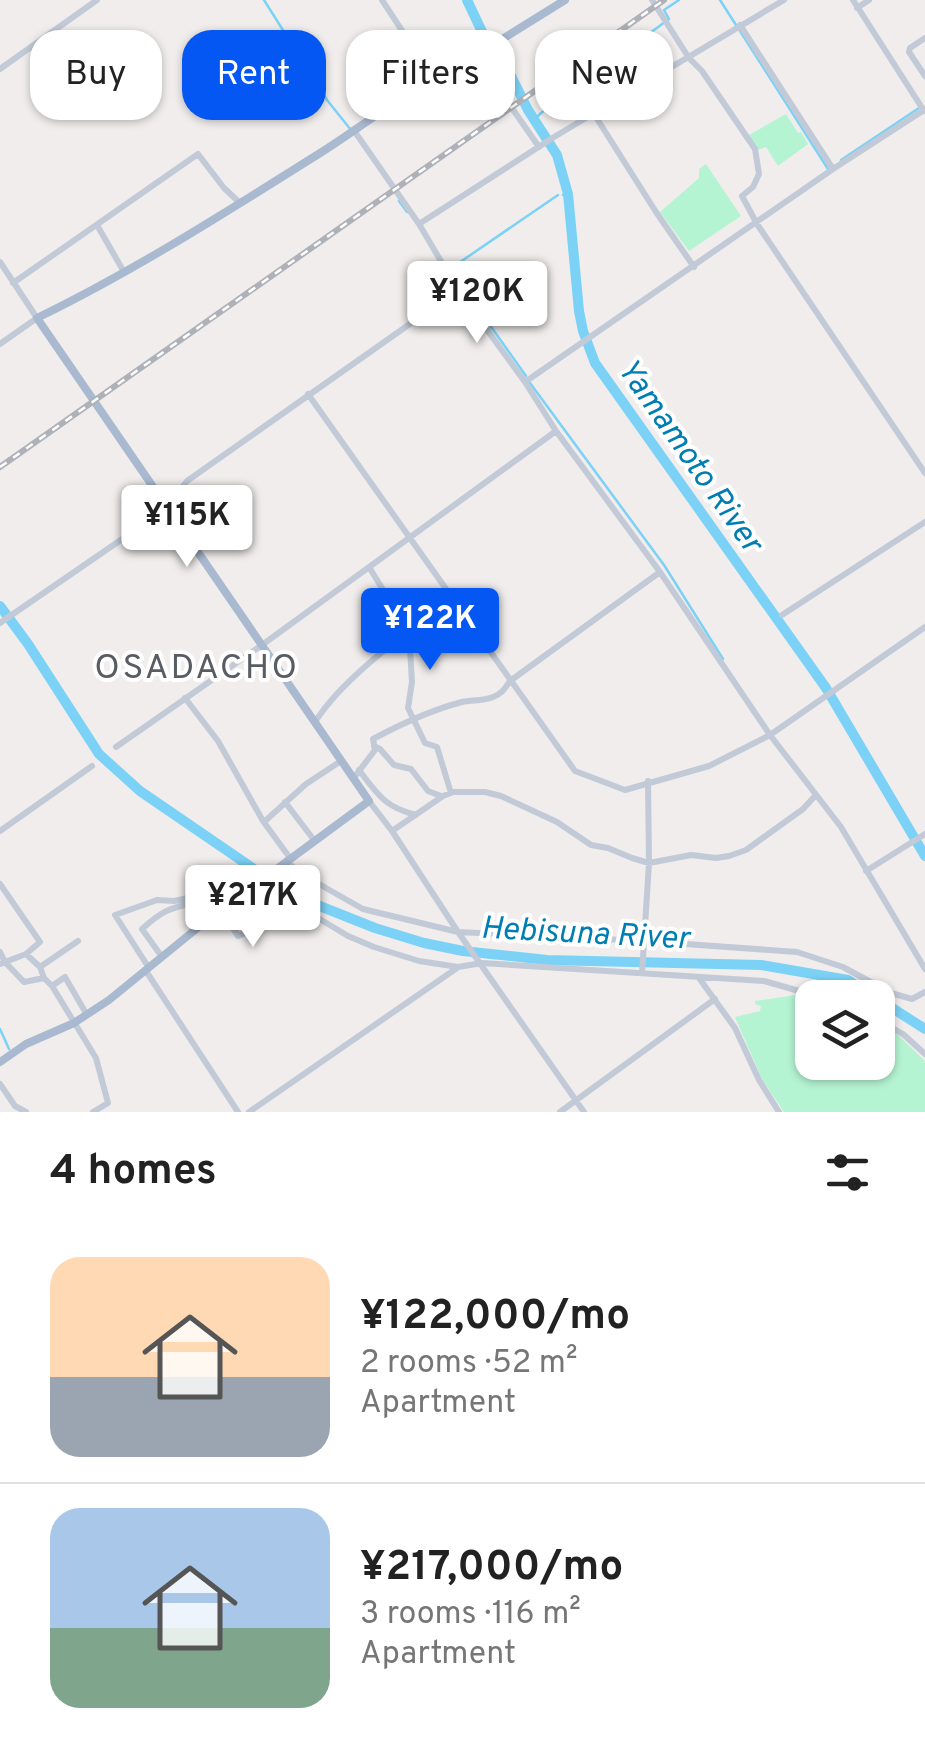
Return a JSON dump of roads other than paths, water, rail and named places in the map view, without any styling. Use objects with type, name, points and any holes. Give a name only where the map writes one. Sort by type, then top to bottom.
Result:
[{"type":"main road","points":[[515,32],[565,0]]},
{"type":"main road","points":[[0,1062],[26,1044],[87,1015],[369,800],[37,318],[240,204],[372,120]]},
{"type":"street","points":[[0,70],[97,0]]},
{"type":"street","points":[[382,0],[402,30]]},
{"type":"street","points":[[652,0],[755,148],[759,174],[753,187],[742,196],[757,224],[925,473]]},
{"type":"street","points":[[673,67],[784,0]]},
{"type":"street","points":[[525,382],[833,169],[924,111],[855,4],[869,0]]},
{"type":"street","points":[[740,25],[833,169]]},
{"type":"street","points":[[925,38],[910,52],[925,76]]},
{"type":"street","points":[[515,112],[541,147]]},
{"type":"street","points":[[419,224],[584,120]]},
{"type":"street","points":[[598,120],[694,267]]},
{"type":"street","points":[[355,132],[556,431],[660,572],[770,735],[841,828],[925,969]]},
{"type":"street","points":[[14,283],[198,154],[240,204]]},
{"type":"street","points":[[97,225],[124,272]]},
{"type":"street","points":[[0,262],[37,318],[0,344]]},
{"type":"street","points":[[0,623],[166,508],[187,481],[458,290]]},
{"type":"street","points":[[308,394],[576,772],[625,790],[708,766],[770,735],[925,627]]},
{"type":"street","points":[[116,747],[556,431]]},
{"type":"street","points":[[782,615],[925,522]]},
{"type":"street","points":[[368,568],[408,632],[412,682],[408,708],[425,743],[437,747],[447,795]]},
{"type":"street","points":[[353,779],[374,750],[373,740],[414,719],[464,701],[490,699],[502,693],[510,681],[660,572]]},
{"type":"street","points":[[315,722],[360,672],[452,600]]},
{"type":"street","points":[[186,698],[218,742],[288,859],[303,875],[362,909],[458,932],[797,952],[843,967],[891,993],[912,999],[925,992]]},
{"type":"street","points":[[374,746],[394,765],[410,770],[428,791],[447,795],[472,791],[500,796],[557,822],[591,846],[650,863],[691,855],[729,856],[746,850],[815,796]]},
{"type":"street","points":[[264,822],[315,777],[341,761]]},
{"type":"street","points":[[0,831],[92,766]]},
{"type":"street","points":[[359,770],[383,801],[417,816]]},
{"type":"street","points":[[642,973],[650,863],[648,782]]},
{"type":"street","points":[[392,831],[447,795]]},
{"type":"street","points":[[369,800],[383,801]]},
{"type":"street","points":[[369,800],[584,1112]]},
{"type":"street","points":[[286,802],[314,840]]},
{"type":"street","points":[[866,871],[924,835]]},
{"type":"street","points":[[236,870],[188,898],[157,900],[115,915],[238,1112]]},
{"type":"street","points":[[258,882],[348,936],[420,961],[458,968],[482,963],[764,981],[795,990]]},
{"type":"street","points":[[0,884],[40,942],[26,954],[3,963]]},
{"type":"street","points":[[222,909],[240,936],[270,922],[292,903]]},
{"type":"street","points":[[162,957],[142,929],[172,906],[192,904],[206,921]]},
{"type":"street","points":[[222,909],[231,912],[250,907]]},
{"type":"street","points":[[40,967],[78,941]]},
{"type":"street","points":[[0,952],[3,963],[24,982],[44,978]]},
{"type":"street","points":[[26,954],[40,967],[96,1058],[108,1103],[93,1112]]},
{"type":"street","points":[[250,1112],[458,968]]},
{"type":"street","points":[[698,977],[735,1028],[759,1080],[780,1112]]},
{"type":"street","points":[[52,986],[65,978],[87,1015]]},
{"type":"street","points":[[560,1112],[715,999]]},
{"type":"street","points":[[895,1030],[925,1054]]},
{"type":"street","points":[[0,1084],[15,1106],[26,1112]]},
{"type":"waterway","points":[[264,0],[327,100],[351,130]]},
{"type":"waterway","name":"Yamamoto River","points":[[467,0],[485,38],[557,155],[568,194],[579,311],[595,363],[826,688],[925,856]]},
{"type":"waterway","points":[[534,120],[669,19],[664,10],[679,0]]},
{"type":"waterway","points":[[720,0],[736,25]]},
{"type":"waterway","points":[[740,31],[828,169]]},
{"type":"waterway","points":[[841,160],[919,108]]},
{"type":"waterway","name":"Yamamoto River","points":[[563,195],[568,194]]},
{"type":"waterway","points":[[526,376],[450,269],[558,195]]},
{"type":"waterway","points":[[399,201],[407,212]]},
{"type":"waterway","points":[[530,383],[664,565],[723,659]]},
{"type":"waterway","name":"Hebisuna River","points":[[0,606],[99,754],[140,791],[297,897],[375,928],[463,951],[547,960],[761,965],[848,980]]},
{"type":"waterway","name":"Hebisuna River","points":[[895,1010],[925,1029]]},
{"type":"waterway","points":[[0,1029],[9,1049]]},
{"type":"railway","points":[[0,467],[664,0]]},
{"type":"district","name":"OSADACHO","points":[[197,666]]}]
